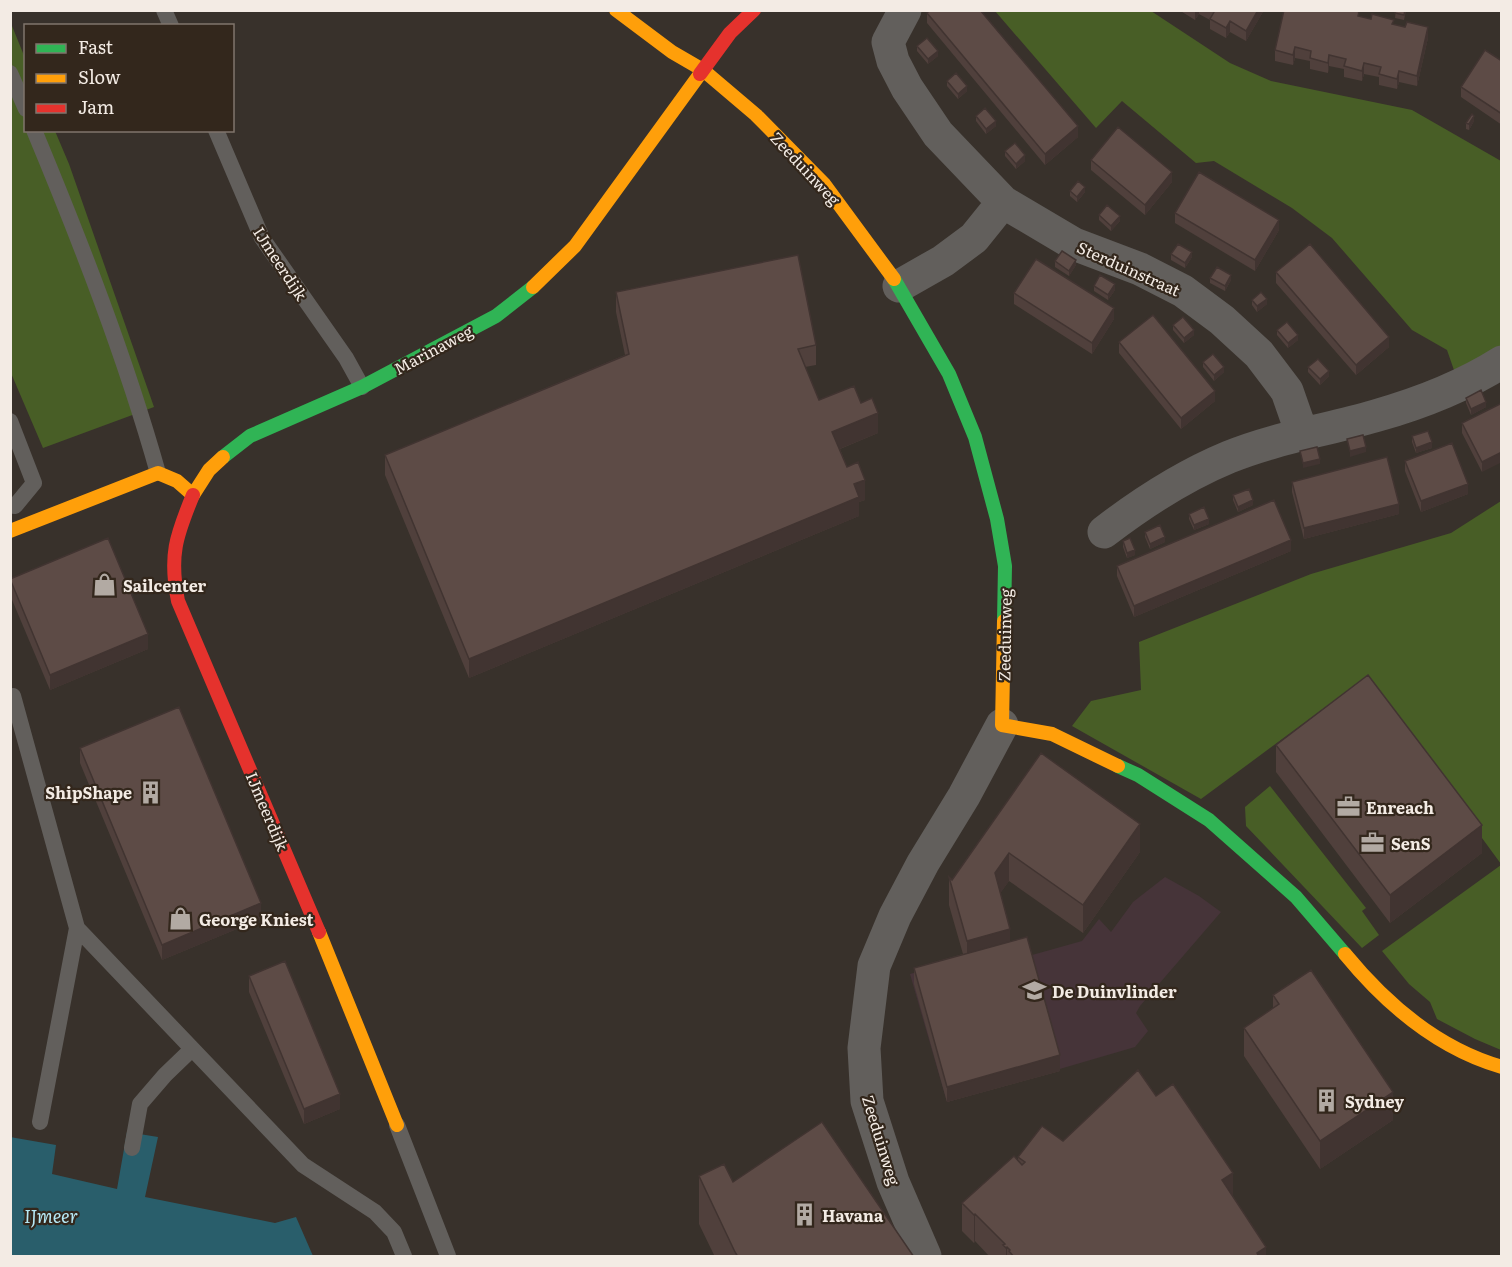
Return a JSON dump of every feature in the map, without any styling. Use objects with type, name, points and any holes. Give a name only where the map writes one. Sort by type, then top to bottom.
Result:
[{"type":"street","name":"Zeeduinweg","points":[[616,10],[672,52],[703,70],[756,115],[825,184],[899,286],[949,374],[975,438],[997,519],[1005,566],[1002,725],[964,796],[923,863],[874,966],[864,1048],[867,1101],[893,1182],[925,1257]]},
{"type":"street","name":"Marinaweg","points":[[193,495],[209,470],[250,436],[362,387],[496,316],[536,285],[575,246],[730,33],[754,10]]},
{"type":"street","name":"Sterduinstraat","points":[[905,10],[888,42],[892,61],[938,134],[1003,202],[1074,244],[1140,269],[1183,291],[1222,320],[1259,354],[1287,391],[1302,434]]},
{"type":"street","points":[[899,286],[943,261],[974,238],[1003,202]]},
{"type":"street","points":[[1104,532],[1138,506],[1180,480],[1230,456],[1414,403],[1488,371],[1502,362]]},
{"type":"street","points":[[17,529],[158,473],[177,481],[193,495]]},
{"type":"street","name":"IJmeerdijk","points":[[193,495],[172,551],[172,575],[178,601],[331,959],[397,1125]]},
{"type":"street","points":[[1002,725],[1052,734],[1138,775],[1209,820],[1296,897],[1368,982],[1429,1034],[1488,1063],[1502,1067]]},
{"type":"lane","points":[[164,10],[170,24]]},
{"type":"lane","points":[[10,73],[24,104]]},
{"type":"lane","points":[[35,132],[68,211],[115,339],[141,413],[158,473]]},
{"type":"lane","name":"IJmeerdijk","points":[[217,132],[262,238],[346,358],[362,387]]},
{"type":"lane","points":[[10,421],[34,483],[13,501],[17,529]]},
{"type":"lane","points":[[13,696],[77,928],[40,1122]]},
{"type":"lane","points":[[77,928],[303,1165],[375,1212],[394,1232],[404,1257]]},
{"type":"lane","points":[[132,1148],[140,1104],[192,1049]]},
{"type":"lane","points":[[397,1125],[448,1257]]},
{"type":"shaded area","name":"De Duinvlinder","points":[[1165,877],[1199,896],[1221,912],[1140,1006],[1136,1013],[1148,1031],[1135,1047],[947,1102],[910,974],[949,963],[954,977],[1082,941],[1099,919],[1111,932],[1133,902]]},
{"type":"green space","points":[[995,11],[1151,11],[1230,63],[1271,81],[1412,110],[1501,161],[1501,349],[1455,373],[1447,350],[1412,330],[1332,238],[1292,208],[1214,161],[1196,163],[1122,101],[1096,128]]},
{"type":"green space","points":[[10,21],[24,56],[24,132],[55,132],[69,164],[154,407],[43,448],[11,373]]},
{"type":"green space","points":[[1501,501],[1501,864],[1376,693],[1327,706],[1201,799],[1072,726],[1091,701],[1141,690],[1139,642],[1311,574],[1451,533]]},
{"type":"green space","points":[[1270,786],[1366,908],[1362,911],[1379,935],[1362,948],[1246,826],[1245,807]]},
{"type":"green space","points":[[1501,865],[1501,1050],[1437,1019],[1430,1002],[1409,984],[1382,951]]},
{"type":"water","name":"IJmeer","points":[[127,1132],[158,1137],[145,1197],[275,1223],[296,1217],[313,1256],[11,1256],[10,1137],[56,1145],[52,1174],[117,1189]]},
{"type":"building","points":[[930,10],[980,10],[1078,126],[1045,154],[927,13]]},
{"type":"building","points":[[1211,10],[1258,10],[1246,31],[1230,21],[1226,28],[1210,19],[1214,12]]},
{"type":"building","points":[[1284,10],[1355,10],[1359,12],[1358,16],[1371,19],[1372,14],[1394,20],[1392,24],[1405,27],[1407,22],[1428,27],[1417,76],[1399,71],[1397,79],[1379,74],[1381,67],[1364,63],[1362,71],[1344,66],[1346,59],[1329,55],[1328,63],[1310,58],[1311,51],[1295,47],[1293,55],[1275,50]]},
{"type":"building","points":[[1396,10],[1405,10],[1404,15],[1395,13]]},
{"type":"building","points":[[927,38],[938,51],[928,59],[917,46]]},
{"type":"building","points":[[1485,50],[1502,61],[1502,114],[1461,87]]},
{"type":"building","points":[[956,73],[967,86],[958,94],[947,81]]},
{"type":"building","points":[[985,108],[996,121],[986,129],[976,116]]},
{"type":"building","points":[[1472,114],[1474,116],[1469,124],[1466,123]]},
{"type":"building","points":[[1118,127],[1172,172],[1145,205],[1091,160]]},
{"type":"building","points":[[1015,143],[1025,155],[1016,164],[1005,151]]},
{"type":"building","points":[[1199,172],[1279,220],[1255,260],[1175,213]]},
{"type":"building","points":[[1078,181],[1085,187],[1077,197],[1070,191]]},
{"type":"building","points":[[1107,205],[1120,216],[1111,226],[1099,215]]},
{"type":"building","points":[[1178,244],[1192,252],[1185,263],[1171,254]]},
{"type":"building","points":[[1310,244],[1389,337],[1356,365],[1276,272]]},
{"type":"building","points":[[1062,251],[1076,260],[1069,271],[1055,261]]},
{"type":"building","points":[[798,255],[816,345],[798,349],[819,400],[854,386],[861,403],[872,398],[878,413],[832,432],[847,467],[858,462],[865,480],[854,484],[859,497],[469,659],[385,455],[629,354],[616,292]]},
{"type":"building","points":[[1036,259],[1114,308],[1092,343],[1014,293]]},
{"type":"building","points":[[1217,267],[1231,275],[1225,286],[1210,278]]},
{"type":"building","points":[[1100,275],[1115,284],[1108,295],[1094,286]]},
{"type":"building","points":[[1261,292],[1267,299],[1257,306],[1252,300]]},
{"type":"building","points":[[1153,315],[1215,391],[1181,418],[1119,342]]},
{"type":"building","points":[[1183,317],[1194,330],[1184,338],[1173,325]]},
{"type":"building","points":[[1287,322],[1298,335],[1288,343],[1277,330]]},
{"type":"building","points":[[1213,354],[1224,367],[1214,375],[1203,362]]},
{"type":"building","points":[[1318,359],[1329,371],[1320,379],[1308,367]]},
{"type":"building","points":[[1481,390],[1486,402],[1471,409],[1466,398]]},
{"type":"building","points":[[1502,403],[1502,452],[1482,462],[1462,423]]},
{"type":"building","points":[[1428,431],[1432,442],[1416,448],[1412,436]]},
{"type":"building","points":[[1363,435],[1366,447],[1350,451],[1347,439]]},
{"type":"building","points":[[1452,443],[1468,484],[1421,501],[1405,461]]},
{"type":"building","points":[[1317,447],[1320,459],[1303,463],[1300,451]]},
{"type":"building","points":[[1387,457],[1399,504],[1304,528],[1292,482]]},
{"type":"building","points":[[1249,489],[1253,500],[1238,507],[1233,495]]},
{"type":"building","points":[[1274,500],[1291,540],[1134,606],[1117,566]]},
{"type":"building","points":[[1204,507],[1209,519],[1194,525],[1189,514]]},
{"type":"building","points":[[1160,525],[1165,537],[1150,544],[1145,532]]},
{"type":"building","points":[[108,538],[148,634],[50,675],[10,579]]},
{"type":"building","points":[[1130,538],[1135,550],[1127,553],[1123,541]]},
{"type":"building","points":[[1368,675],[1482,825],[1390,895],[1276,745]]},
{"type":"building","points":[[179,707],[261,903],[162,945],[80,748]]},
{"type":"building","points":[[1041,753],[1140,824],[1083,905],[1009,853],[995,873],[1010,929],[967,941],[949,877],[952,880]]},
{"type":"building","points":[[1027,937],[1060,1055],[947,1087],[914,968]]},
{"type":"building","points":[[285,961],[340,1094],[304,1109],[249,976]]},
{"type":"building","name":"Sydney","points":[[1311,970],[1393,1092],[1320,1141],[1244,1028],[1279,1004],[1273,995]]},
{"type":"building","points":[[1138,1070],[1156,1096],[1173,1084],[1233,1173],[1222,1180],[1266,1247],[1257,1253],[1259,1257],[1014,1257],[1003,1245],[1005,1244],[962,1203],[1014,1156],[1022,1165],[1025,1162],[1018,1157],[1042,1126],[1063,1141]]},
{"type":"building","points":[[822,1122],[914,1257],[738,1257],[699,1176],[724,1164],[733,1182]]},
{"type":"traffic: fast","points":[[894,279],[949,374],[975,437],[997,519],[1005,566],[1004,621]]},
{"type":"traffic: fast","points":[[223,457],[250,436],[362,387],[496,316],[533,287]]},
{"type":"traffic: fast","points":[[1118,766],[1138,775],[1209,820],[1296,897],[1345,954]]},
{"type":"traffic: slow","points":[[616,10],[672,52],[703,70],[756,115],[824,184],[894,279]]},
{"type":"traffic: slow","points":[[533,287],[575,246],[700,74]]},
{"type":"traffic: slow","points":[[10,531],[158,473],[177,481],[193,495],[209,470],[223,457]]},
{"type":"traffic: slow","points":[[1004,621],[1002,725],[1052,734],[1118,766]]},
{"type":"traffic: slow","points":[[319,932],[397,1125]]},
{"type":"traffic: slow","points":[[1345,954],[1396,1007],[1435,1037],[1479,1059],[1502,1067]]},
{"type":"traffic: jam","points":[[700,74],[730,33],[754,10]]},
{"type":"traffic: jam","points":[[193,495],[178,535],[174,558],[178,601],[319,932]]},
{"type":"place","name":"Sailcenter","points":[[105,585]]},
{"type":"place","name":"ShipShape","points":[[150,792]]},
{"type":"place","name":"Enreach","points":[[1348,807]]},
{"type":"place","name":"SenS","points":[[1373,843]]},
{"type":"place","name":"George Kniest","points":[[181,919]]},
{"type":"place","name":"De Duinvlinder","points":[[1034,991]]},
{"type":"place","name":"Sydney","points":[[1327,1101]]},
{"type":"place","name":"Havana","points":[[804,1215]]}]
